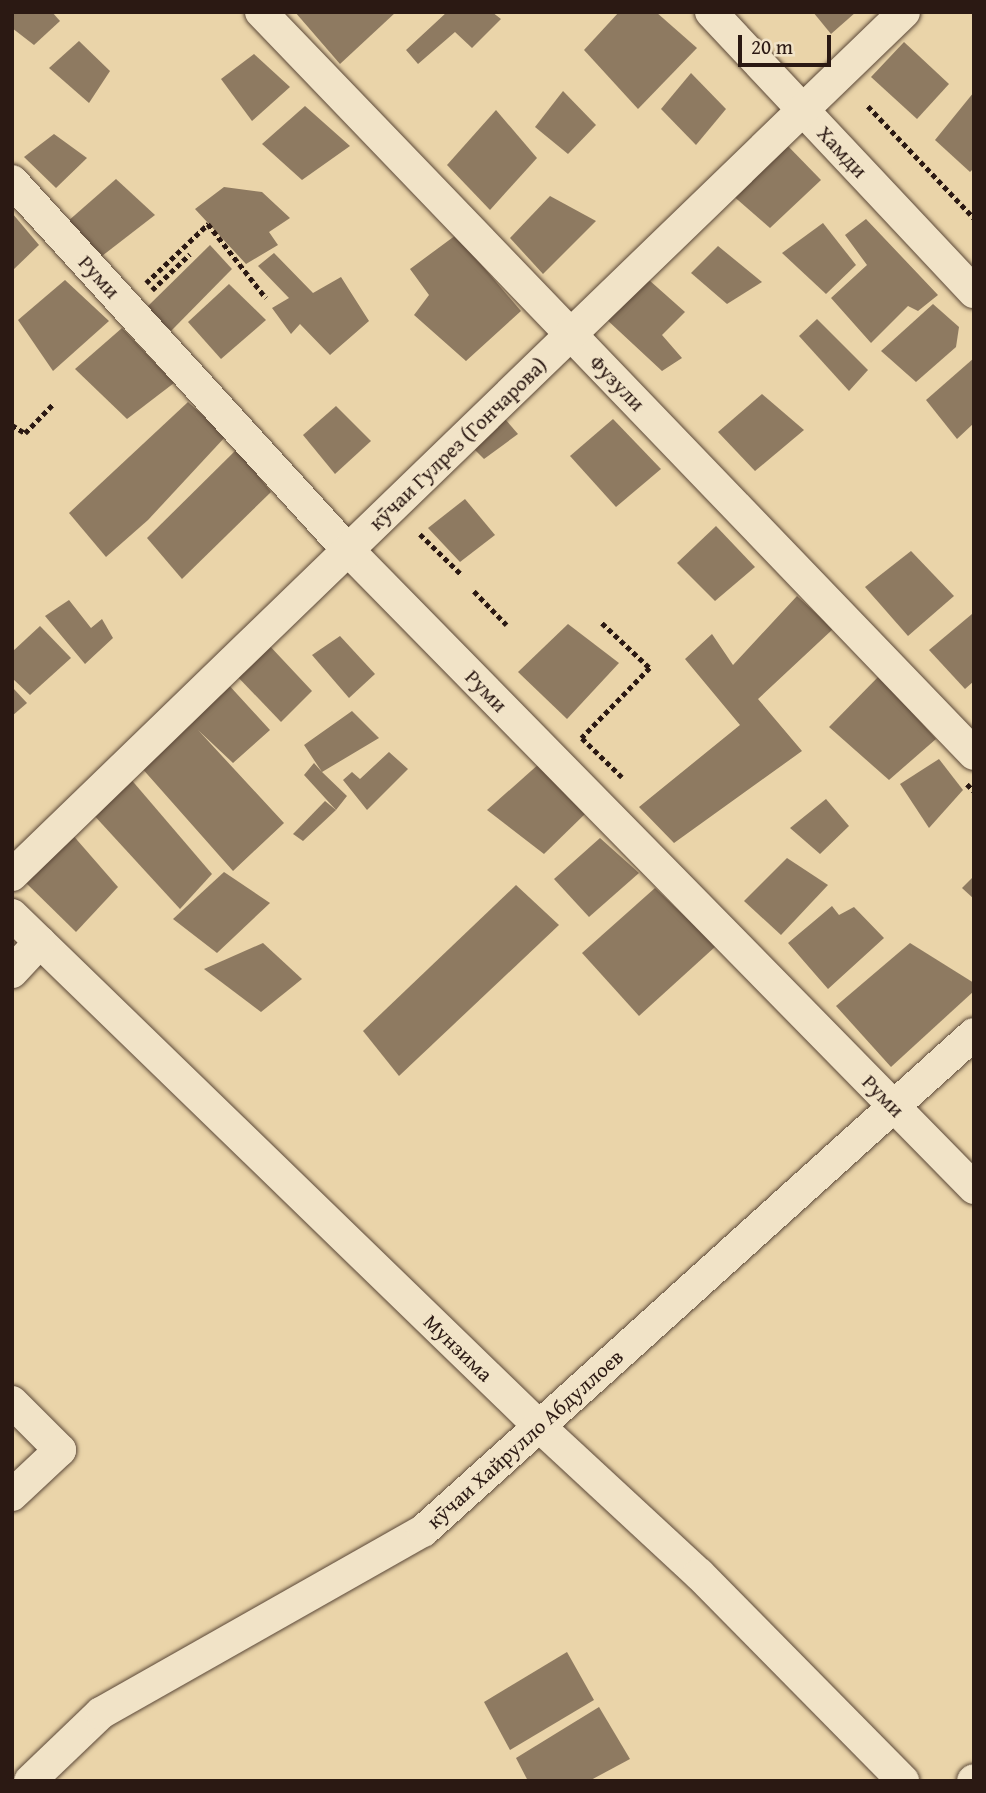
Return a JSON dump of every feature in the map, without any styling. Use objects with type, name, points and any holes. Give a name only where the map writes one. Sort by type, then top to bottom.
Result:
[{"type":"street","name":"Фузули","points":[[261,12],[974,754]]},
{"type":"street","name":"Хамди","points":[[711,12],[974,292]]},
{"type":"street","name":"кӯчаи Гулрез (Гончарова)","points":[[12,875],[904,12]]},
{"type":"street","name":"Руми","points":[[12,181],[348,550],[974,1188]]},
{"type":"street","name":"Мунзима","points":[[12,915],[539,1426],[699,1574],[903,1781]]},
{"type":"street","points":[[12,972],[40,942]]},
{"type":"street","name":"кӯчаи Хайрулло Абдуллоев","points":[[30,1781],[101,1713],[423,1531],[974,1034]]},
{"type":"street","points":[[12,1402],[60,1450],[12,1495]]},
{"type":"path","points":[[869,106],[974,218]]},
{"type":"path","points":[[140,288],[208,224],[266,298]]},
{"type":"path","points":[[141,301],[191,254]]},
{"type":"path","points":[[12,425],[25,433],[54,403]]},
{"type":"path","points":[[420,534],[462,575]]},
{"type":"path","points":[[474,591],[507,625]]},
{"type":"path","points":[[602,623],[650,668],[582,738],[622,777]]},
{"type":"building","points":[[12,12],[52,12],[60,21],[34,45],[12,28]]},
{"type":"building","points":[[295,12],[396,12],[340,64]]},
{"type":"building","points":[[447,12],[492,12],[501,19],[472,48],[455,32],[418,64],[406,50]]},
{"type":"building","points":[[619,12],[656,12],[697,48],[638,109],[584,50]]},
{"type":"building","points":[[813,12],[856,12],[831,34]]},
{"type":"building","points":[[79,41],[110,71],[89,103],[49,68]]},
{"type":"building","points":[[904,42],[949,84],[917,119],[871,77]]},
{"type":"building","points":[[254,54],[290,87],[252,121],[221,79]]},
{"type":"building","points":[[691,73],[726,109],[696,145],[661,109]]},
{"type":"building","points":[[563,91],[596,125],[568,154],[535,127]]},
{"type":"building","points":[[974,92],[974,168],[970,172],[935,140]]},
{"type":"building","points":[[305,106],[350,146],[302,180],[262,144]]},
{"type":"building","points":[[496,110],[537,158],[490,210],[447,165]]},
{"type":"building","points":[[54,134],[87,158],[56,188],[24,157]]},
{"type":"building","points":[[784,142],[821,180],[770,228],[731,194]]},
{"type":"building","points":[[116,179],[155,215],[102,256],[67,222]]},
{"type":"building","points":[[224,187],[262,192],[290,218],[269,232],[278,245],[246,264],[195,209]]},
{"type":"building","points":[[550,196],[596,221],[543,274],[510,238]]},
{"type":"building","points":[[12,213],[39,245],[12,271]]},
{"type":"building","points":[[866,219],[938,295],[918,311],[908,306],[871,343],[831,298],[867,265],[845,235]]},
{"type":"building","points":[[823,223],[856,265],[826,294],[782,253]]},
{"type":"building","points":[[456,235],[521,311],[466,361],[414,315],[429,295],[410,269]]},
{"type":"building","points":[[210,245],[232,269],[171,331],[146,308]]},
{"type":"building","points":[[718,246],[762,282],[727,304],[691,273]]},
{"type":"building","points":[[274,253],[313,293],[341,277],[369,321],[330,355],[300,324],[291,334],[272,308],[289,298],[258,266]]},
{"type":"building","points":[[65,280],[109,321],[53,371],[18,320]]},
{"type":"building","points":[[649,280],[685,312],[662,335],[682,358],[662,371],[605,318]]},
{"type":"building","points":[[229,284],[266,320],[221,359],[188,322]]},
{"type":"building","points":[[933,304],[959,327],[956,347],[916,382],[881,351]]},
{"type":"building","points":[[817,319],[868,370],[849,391],[799,336]]},
{"type":"building","points":[[122,328],[174,383],[127,419],[75,369]]},
{"type":"building","points":[[974,358],[974,423],[957,439],[926,400]]},
{"type":"building","points":[[762,394],[804,430],[755,471],[718,432]]},
{"type":"building","points":[[188,402],[226,436],[148,520],[106,557],[69,513]]},
{"type":"building","points":[[336,406],[371,441],[335,474],[303,435]]},
{"type":"building","points":[[498,411],[518,434],[484,459],[468,443]]},
{"type":"building","points":[[613,419],[661,469],[616,507],[570,456]]},
{"type":"building","points":[[237,449],[271,492],[182,579],[147,538]]},
{"type":"building","points":[[465,499],[495,535],[460,562],[428,528]]},
{"type":"building","points":[[716,526],[755,567],[715,601],[677,563]]},
{"type":"building","points":[[911,551],[954,596],[908,636],[865,587]]},
{"type":"building","points":[[797,596],[833,629],[758,699],[802,751],[674,843],[639,807],[740,725],[685,659],[712,634],[733,665]]},
{"type":"building","points":[[69,600],[91,628],[102,619],[113,638],[85,664],[45,616]]},
{"type":"building","points":[[972,614],[974,681],[965,689],[929,650]]},
{"type":"building","points":[[568,624],[619,663],[567,719],[518,672]]},
{"type":"building","points":[[40,626],[71,658],[30,695],[12,678],[12,652]]},
{"type":"building","points":[[340,636],[375,674],[349,698],[312,655]]},
{"type":"building","points":[[267,643],[312,691],[281,722],[234,673]]},
{"type":"building","points":[[879,676],[936,739],[889,780],[829,727]]},
{"type":"building","points":[[226,682],[270,730],[233,763],[198,730],[284,823],[233,871],[140,766]]},
{"type":"building","points":[[12,687],[27,703],[12,716]]},
{"type":"building","points":[[352,711],[379,738],[322,772],[304,745]]},
{"type":"building","points":[[389,752],[408,769],[367,810],[343,780],[352,772],[360,779]]},
{"type":"building","points":[[939,759],[963,790],[929,828],[900,784]]},
{"type":"building","points":[[314,763],[347,796],[336,810],[304,775]]},
{"type":"building","points":[[540,763],[587,812],[544,854],[487,810]]},
{"type":"building","points":[[129,777],[212,874],[180,909],[91,812]]},
{"type":"building","points":[[826,799],[849,826],[820,854],[790,828]]},
{"type":"building","points":[[325,801],[336,810],[303,841],[293,834]]},
{"type":"building","points":[[71,833],[118,887],[76,932],[23,880]]},
{"type":"building","points":[[600,838],[639,873],[589,917],[554,879]]},
{"type":"building","points":[[787,858],[828,885],[781,935],[744,901]]},
{"type":"building","points":[[224,872],[270,903],[217,953],[173,919]]},
{"type":"building","points":[[974,876],[974,899],[962,888]]},
{"type":"building","points":[[516,885],[559,925],[399,1076],[363,1031]]},
{"type":"building","points":[[655,888],[716,946],[639,1016],[582,953]]},
{"type":"building","points":[[832,906],[839,915],[854,907],[884,938],[828,989],[788,943]]},
{"type":"building","points":[[263,943],[302,979],[261,1012],[204,969]]},
{"type":"building","points":[[910,943],[974,983],[974,991],[891,1067],[836,1006]]},
{"type":"building","points":[[567,1652],[594,1700],[510,1750],[484,1702]]},
{"type":"building","points":[[599,1707],[630,1759],[589,1781],[528,1781],[516,1758]]}]
